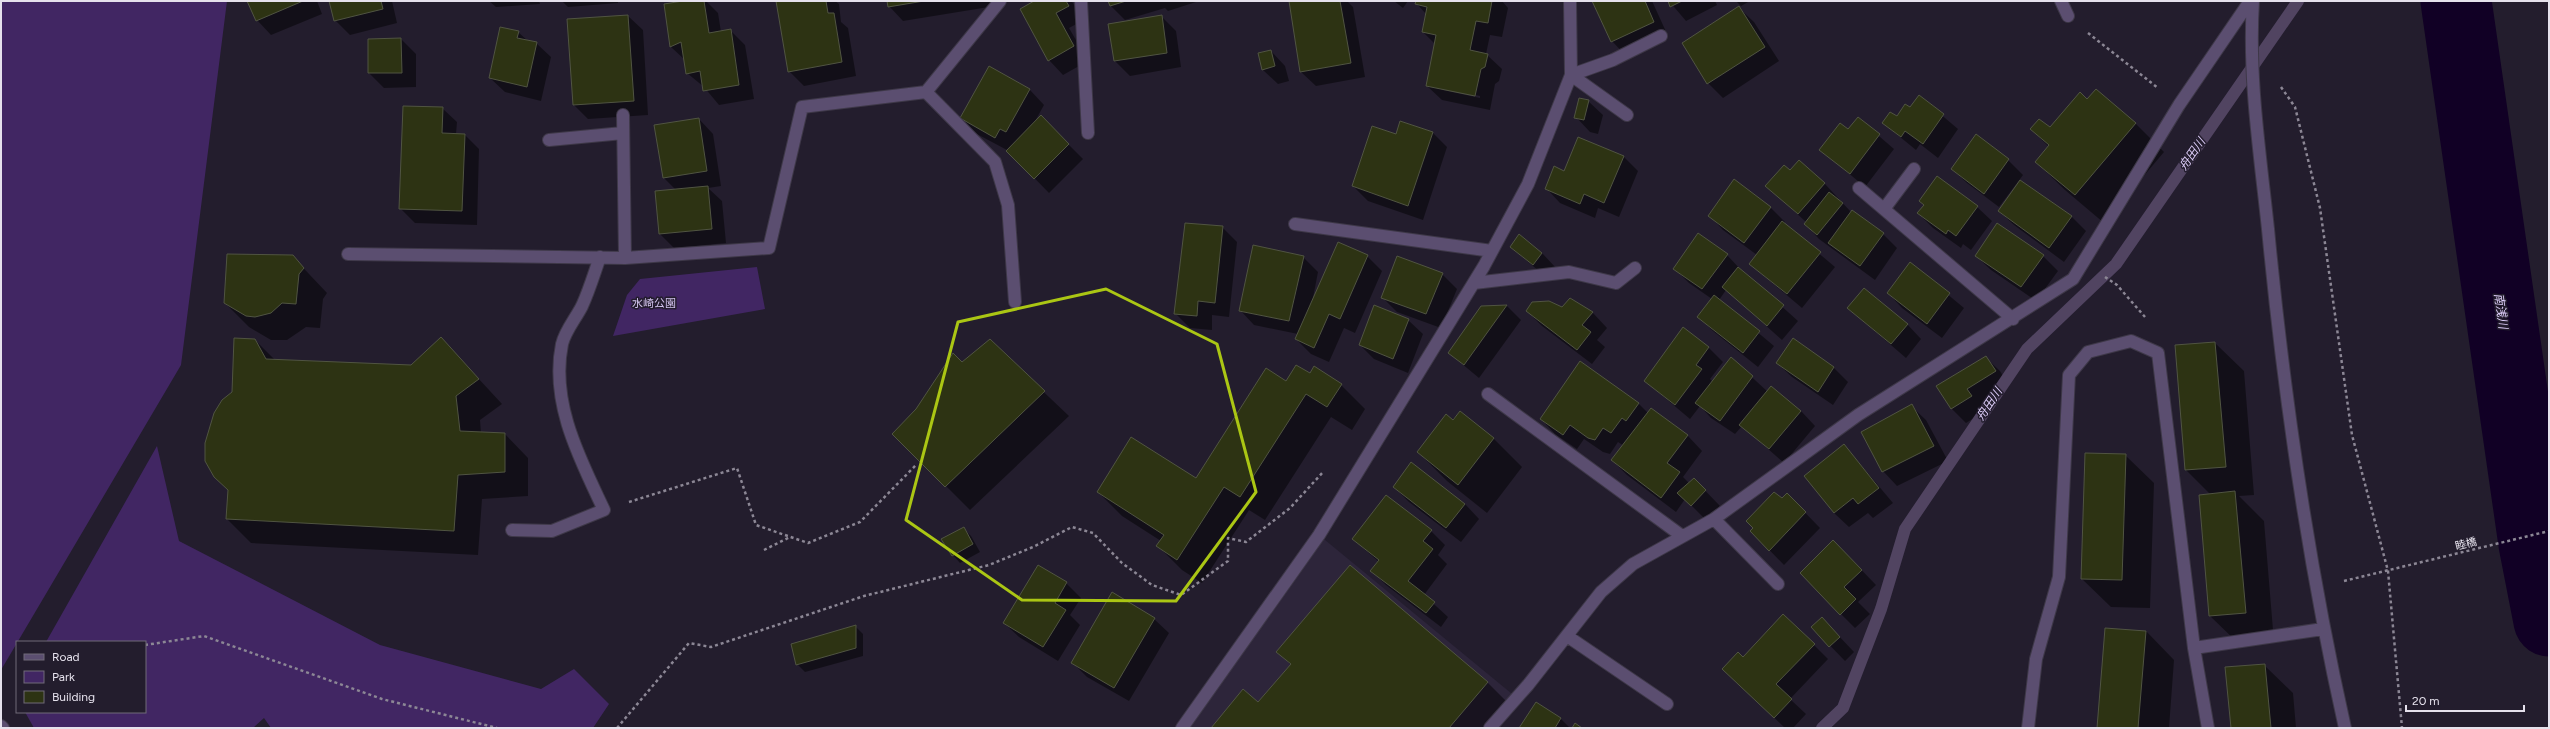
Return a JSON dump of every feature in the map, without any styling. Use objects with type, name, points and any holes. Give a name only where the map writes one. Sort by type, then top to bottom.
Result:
[{"type":"street","points":[[348,254],[625,258],[768,248],[802,107],[926,92],[1000,1]]},
{"type":"street","points":[[1082,1],[1088,133]]},
{"type":"street","points":[[1182,728],[1319,535],[1474,283],[1528,184],[1571,75],[1570,1]]},
{"type":"street","points":[[2061,1],[2068,16]]},
{"type":"street","points":[[2252,1],[2251,34],[2254,101],[2288,419],[2323,630],[2345,728]]},
{"type":"street","points":[[1490,728],[1567,636],[1601,592],[1633,564],[1714,519],[1858,415],[2013,319],[2073,279],[2179,105],[2252,1]]},
{"type":"street","points":[[1571,75],[1613,60],[1661,36]]},
{"type":"street","points":[[1571,75],[1627,115]]},
{"type":"street","points":[[926,92],[996,162],[1008,205],[1015,302]]},
{"type":"street","points":[[623,116],[625,258]]},
{"type":"street","points":[[549,140],[623,133]]},
{"type":"street","points":[[1884,209],[1914,169]]},
{"type":"street","points":[[1859,188],[2013,319]]},
{"type":"street","points":[[1295,224],[1492,251]]},
{"type":"street","points":[[512,530],[552,531],[604,510],[574,446],[563,411],[560,368],[562,343],[583,305],[600,258]]},
{"type":"street","points":[[1474,283],[1569,272],[1616,283],[1635,268]]},
{"type":"street","points":[[2028,728],[2036,659],[2059,576],[2069,375],[2088,352],[2132,341],[2158,353],[2194,648],[2208,728]]},
{"type":"street","points":[[1488,394],[1682,536]]},
{"type":"street","points":[[1714,519],[1778,584]]},
{"type":"street","points":[[2194,648],[2323,630]]},
{"type":"street","points":[[1567,636],[1667,704]]},
{"type":"path","points":[[2068,16],[2179,105]]},
{"type":"path","points":[[2278,83],[2295,107],[2320,208],[2352,435],[2388,571],[2402,728]]},
{"type":"path","points":[[604,510],[737,468],[756,525],[808,543],[860,522],[917,464]]},
{"type":"path","points":[[617,728],[688,643],[712,647],[864,596],[989,565],[1034,547],[1072,527],[1093,533],[1122,563],[1152,585],[1180,595],[1228,561],[1228,538],[1246,542],[1290,508],[1327,468]]},
{"type":"path","name":"睦橋","points":[[2316,589],[2549,531]]},
{"type":"path","points":[[764,550],[791,537]]},
{"type":"path","points":[[146,645],[204,636],[382,699],[497,728]]},
{"type":"highlighted area","points":[[1106,289],[1217,344],[1256,492],[1176,601],[1022,600],[906,520],[958,322]]},
{"type":"shaded area","points":[[1319,535],[1517,698],[1490,728],[1191,728],[1185,724]]},
{"type":"green space","points":[[1,1],[227,1],[181,365],[18,641],[16,641],[16,645],[1,670]]},
{"type":"green space","name":"水崎公園","points":[[757,267],[765,309],[613,336],[627,295],[640,279]]},
{"type":"green space","points":[[157,446],[179,541],[380,645],[541,689],[574,669],[609,704],[593,728],[271,728],[264,718],[253,728],[34,728],[26,713],[146,713],[146,641],[47,641]]},
{"type":"building","points":[[247,1],[303,1],[256,21]]},
{"type":"building","points":[[329,1],[381,1],[383,9],[334,21]]},
{"type":"building","points":[[683,1],[704,1],[709,33],[731,29],[739,85],[703,91],[700,71],[686,74],[681,42],[670,47],[664,4]]},
{"type":"building","points":[[776,1],[826,1],[828,13],[834,13],[842,62],[788,72]]},
{"type":"building","points":[[887,1],[924,1],[888,7]]},
{"type":"building","points":[[1034,1],[1066,1],[1069,6],[1056,13],[1074,46],[1048,61],[1020,9]]},
{"type":"building","points":[[1108,1],[1126,1],[1110,6]]},
{"type":"building","points":[[1289,1],[1340,1],[1351,63],[1300,72]]},
{"type":"building","points":[[1416,1],[1492,1],[1488,23],[1476,21],[1470,50],[1488,54],[1485,67],[1481,69],[1475,96],[1426,86],[1436,35],[1422,32],[1427,7],[1415,4]]},
{"type":"building","points":[[1592,1],[1645,1],[1654,22],[1611,42]]},
{"type":"building","points":[[1668,1],[1682,1],[1670,7]]},
{"type":"building","points":[[1739,6],[1765,47],[1707,84],[1682,43]]},
{"type":"building","points":[[628,15],[634,101],[573,105],[567,19]]},
{"type":"building","points":[[1162,15],[1167,53],[1114,61],[1108,24]]},
{"type":"building","points":[[500,27],[519,31],[517,38],[537,42],[527,87],[489,78]]},
{"type":"building","points":[[401,38],[402,73],[368,73],[368,39]]},
{"type":"building","points":[[1271,50],[1275,66],[1262,70],[1258,53]]},
{"type":"building","points":[[989,66],[1030,89],[1006,132],[1000,129],[995,138],[960,118]]},
{"type":"building","points":[[2096,89],[2136,123],[2075,195],[2035,162],[2049,145],[2030,129],[2039,119],[2050,127],[2080,92],[2087,99]]},
{"type":"building","points":[[1919,95],[1944,114],[1923,144],[1905,131],[1901,137],[1882,123],[1890,112],[1897,116],[1905,104],[1910,107]]},
{"type":"building","points":[[1579,98],[1589,100],[1584,120],[1574,118]]},
{"type":"building","points":[[403,106],[443,107],[442,133],[465,134],[462,211],[399,209]]},
{"type":"building","points":[[1041,115],[1069,144],[1034,179],[1006,151]]},
{"type":"building","points":[[1858,117],[1880,134],[1850,174],[1819,150],[1840,123],[1848,129]]},
{"type":"building","points":[[699,118],[707,171],[663,178],[654,125]]},
{"type":"building","points":[[1400,121],[1433,132],[1408,206],[1352,186],[1372,126],[1396,134]]},
{"type":"building","points":[[1976,134],[2009,159],[1984,194],[1951,169]]},
{"type":"building","points":[[1578,137],[1624,156],[1604,203],[1584,194],[1580,204],[1545,189],[1554,166],[1564,171]]},
{"type":"building","points":[[1799,160],[1825,183],[1798,214],[1765,186],[1784,165],[1790,170]]},
{"type":"building","points":[[1937,176],[1978,206],[1956,236],[1948,230],[1946,234],[1917,213],[1924,205],[1919,201]]},
{"type":"building","points":[[1734,179],[1771,207],[1744,243],[1708,216]]},
{"type":"building","points":[[2020,180],[2072,216],[2049,248],[1998,211]]},
{"type":"building","points":[[708,186],[712,229],[659,234],[655,191]]},
{"type":"building","points":[[1829,192],[1843,203],[1817,235],[1804,224]]},
{"type":"building","points":[[1852,210],[1884,233],[1860,266],[1828,243]]},
{"type":"building","points":[[1782,221],[1821,252],[1787,294],[1749,264]]},
{"type":"building","points":[[1185,223],[1223,226],[1215,303],[1198,301],[1197,316],[1174,314]]},
{"type":"building","points":[[1997,223],[2044,255],[2021,287],[1975,256]]},
{"type":"building","points":[[1698,233],[1728,254],[1702,289],[1673,269]]},
{"type":"building","points":[[1519,234],[1542,253],[1533,265],[1510,247]]},
{"type":"building","points":[[1338,242],[1368,255],[1340,319],[1329,314],[1314,348],[1295,339]]},
{"type":"building","points":[[1253,245],[1304,256],[1289,321],[1239,311]]},
{"type":"building","points":[[227,254],[293,255],[304,268],[299,274],[296,304],[282,303],[271,313],[255,317],[246,316],[224,303]]},
{"type":"building","points":[[1397,256],[1443,273],[1426,314],[1381,298]]},
{"type":"building","points":[[1910,262],[1950,293],[1927,324],[1887,293]]},
{"type":"building","points":[[1738,267],[1784,305],[1767,326],[1722,287]]},
{"type":"building","points":[[1864,288],[1908,324],[1891,344],[1847,308]]},
{"type":"building","points":[[1714,295],[1760,331],[1743,353],[1697,317]]},
{"type":"building","points":[[1570,298],[1593,312],[1582,325],[1591,332],[1577,350],[1526,311],[1532,302],[1549,301],[1562,307]]},
{"type":"building","points":[[1374,305],[1409,319],[1393,359],[1359,345]]},
{"type":"building","points":[[1507,305],[1464,365],[1448,353],[1481,306]]},
{"type":"building","points":[[1683,327],[1709,347],[1696,365],[1702,369],[1675,405],[1644,381]]},
{"type":"building","points":[[441,337],[479,379],[456,396],[460,431],[505,433],[505,472],[458,475],[454,531],[226,519],[228,490],[214,477],[205,461],[205,443],[214,413],[222,400],[232,392],[234,338],[255,339],[266,359],[411,365]]},
{"type":"building","points":[[1793,338],[1834,367],[1818,392],[1776,363]]},
{"type":"building","points":[[990,339],[1045,391],[945,487],[892,434],[916,409],[953,353],[962,362]]},
{"type":"building","points":[[2215,342],[2226,467],[2185,470],[2175,345]]},
{"type":"building","points":[[1986,356],[1996,371],[1967,389],[1972,396],[1951,409],[1936,386]]},
{"type":"building","points":[[1731,357],[1753,376],[1720,421],[1695,403]]},
{"type":"building","points":[[1580,361],[1639,403],[1626,421],[1622,418],[1611,433],[1603,428],[1595,440],[1588,438],[1570,425],[1563,435],[1540,419]]},
{"type":"building","points":[[1296,365],[1310,373],[1314,366],[1342,384],[1327,407],[1306,394],[1240,497],[1224,487],[1177,560],[1156,546],[1164,535],[1097,492],[1131,437],[1196,478],[1266,368],[1286,381]]},
{"type":"building","points":[[1771,386],[1801,411],[1769,449],[1739,425]]},
{"type":"building","points":[[1912,404],[1934,446],[1882,472],[1861,432]]},
{"type":"building","points":[[1651,408],[1688,435],[1667,463],[1680,472],[1661,498],[1611,460]]},
{"type":"building","points":[[1460,411],[1494,438],[1458,485],[1417,452],[1446,414],[1453,420]]},
{"type":"building","points":[[1844,444],[1879,488],[1858,504],[1853,498],[1834,513],[1804,476]]},
{"type":"building","points":[[2085,453],[2126,454],[2122,580],[2081,579]]},
{"type":"building","points":[[1411,462],[1465,504],[1446,528],[1393,487]]},
{"type":"building","points":[[1694,478],[1706,490],[1691,506],[1677,493]]},
{"type":"building","points":[[2235,491],[2246,613],[2209,616],[2199,495]]},
{"type":"building","points":[[1774,492],[1782,498],[1787,493],[1806,512],[1769,551],[1750,531],[1753,528],[1746,521]]},
{"type":"building","points":[[1386,495],[1432,530],[1423,541],[1433,549],[1408,581],[1435,602],[1426,613],[1370,571],[1379,560],[1352,539]]},
{"type":"building","points":[[964,527],[973,544],[952,556],[941,539]]},
{"type":"building","points":[[1833,540],[1862,570],[1844,587],[1856,599],[1840,615],[1800,573]]},
{"type":"building","points":[[1038,565],[1067,582],[1055,603],[1066,610],[1043,647],[1003,623]]},
{"type":"building","points":[[1350,565],[1488,682],[1449,728],[1211,728],[1243,689],[1258,702],[1291,664],[1276,652]]},
{"type":"building","points":[[1112,592],[1155,618],[1114,688],[1071,663]]},
{"type":"building","points":[[1783,614],[1815,644],[1776,684],[1792,699],[1774,718],[1722,669],[1738,652],[1743,657]]},
{"type":"building","points":[[1822,617],[1840,637],[1829,647],[1811,627]]},
{"type":"building","points":[[856,625],[856,648],[796,665],[791,644]]},
{"type":"building","points":[[2105,628],[2146,631],[2138,728],[2097,728]]},
{"type":"building","points":[[2265,664],[2271,728],[2231,728],[2225,667]]},
{"type":"building","points":[[1536,702],[1561,718],[1555,728],[1519,728]]},
{"type":"building","points":[[1575,723],[1582,728],[1572,728]]},
{"type":"waterway","name":"舟田川","points":[[1822,728],[1843,708],[1881,609],[1905,529],[2027,349],[2116,264],[2298,1]]},
{"type":"waterway","name":"南浅川","points":[[2456,1],[2534,544],[2549,621]]}]
